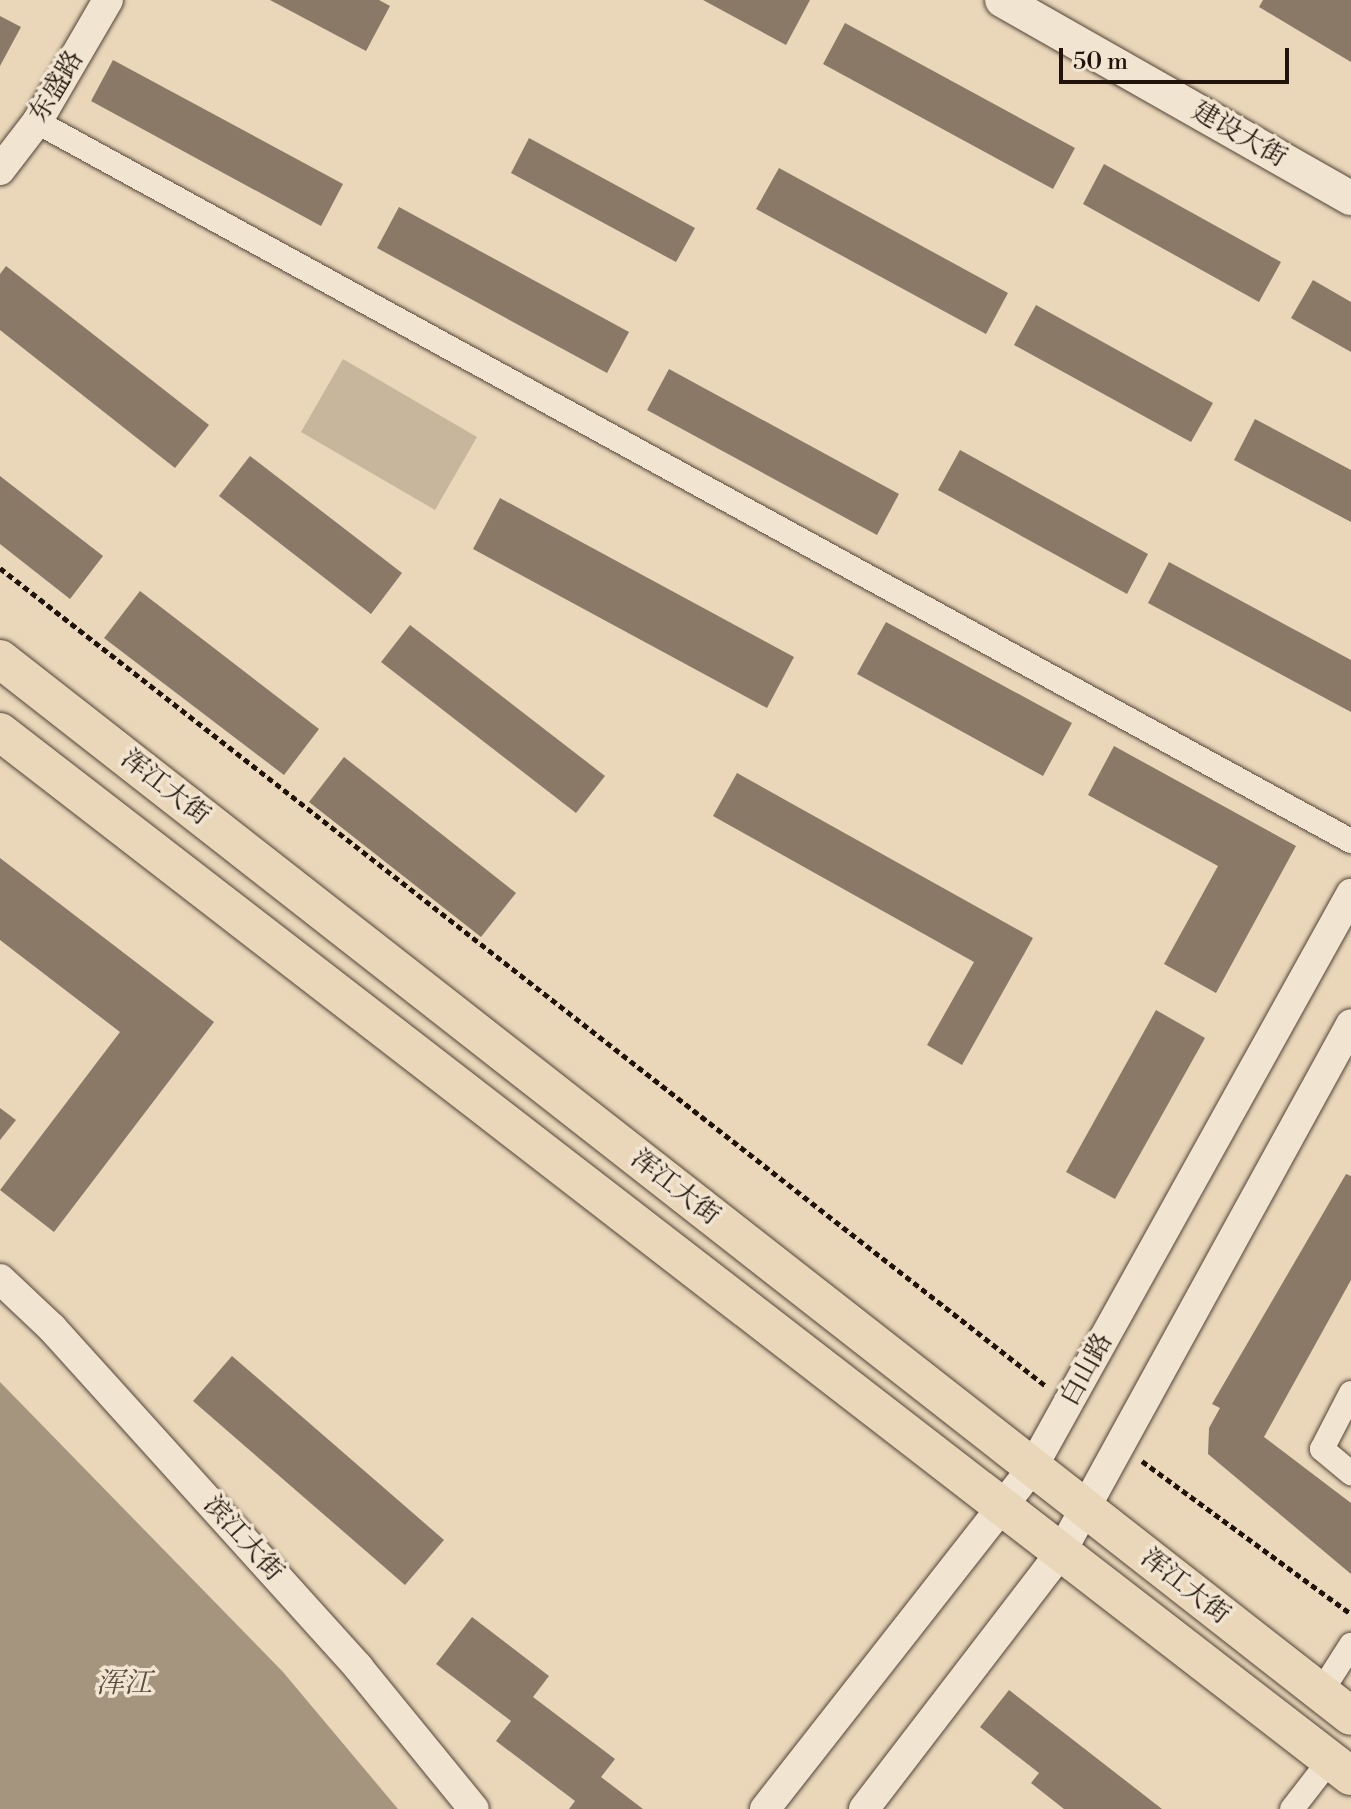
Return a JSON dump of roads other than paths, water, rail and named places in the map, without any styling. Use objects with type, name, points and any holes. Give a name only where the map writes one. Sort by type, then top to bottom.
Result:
[{"type":"main road","name":"建设大街","points":[[1002,0],[1351,198]]},
{"type":"main road","name":"浑江大街","points":[[0,659],[1351,1716]]},
{"type":"main road","name":"浑江大街","points":[[0,732],[1340,1768]]},
{"type":"street","name":"东盛路","points":[[0,170],[37,122],[108,0]]},
{"type":"street","points":[[37,122],[1351,841]]},
{"type":"street","name":"白山路","points":[[765,1809],[1032,1468],[1351,894]]},
{"type":"street","points":[[864,1809],[1061,1552],[1351,1024]]},
{"type":"street","name":"滨江大街","points":[[0,1279],[52,1328],[358,1667],[474,1809]]},
{"type":"street","points":[[1351,1393],[1322,1449],[1351,1473]]},
{"type":"street","points":[[1321,1692],[1351,1645]]},
{"type":"street","points":[[1292,1809],[1340,1768]]},
{"type":"water","name":"浑江","points":[[0,1382],[283,1672],[398,1809],[0,1809]]}]
